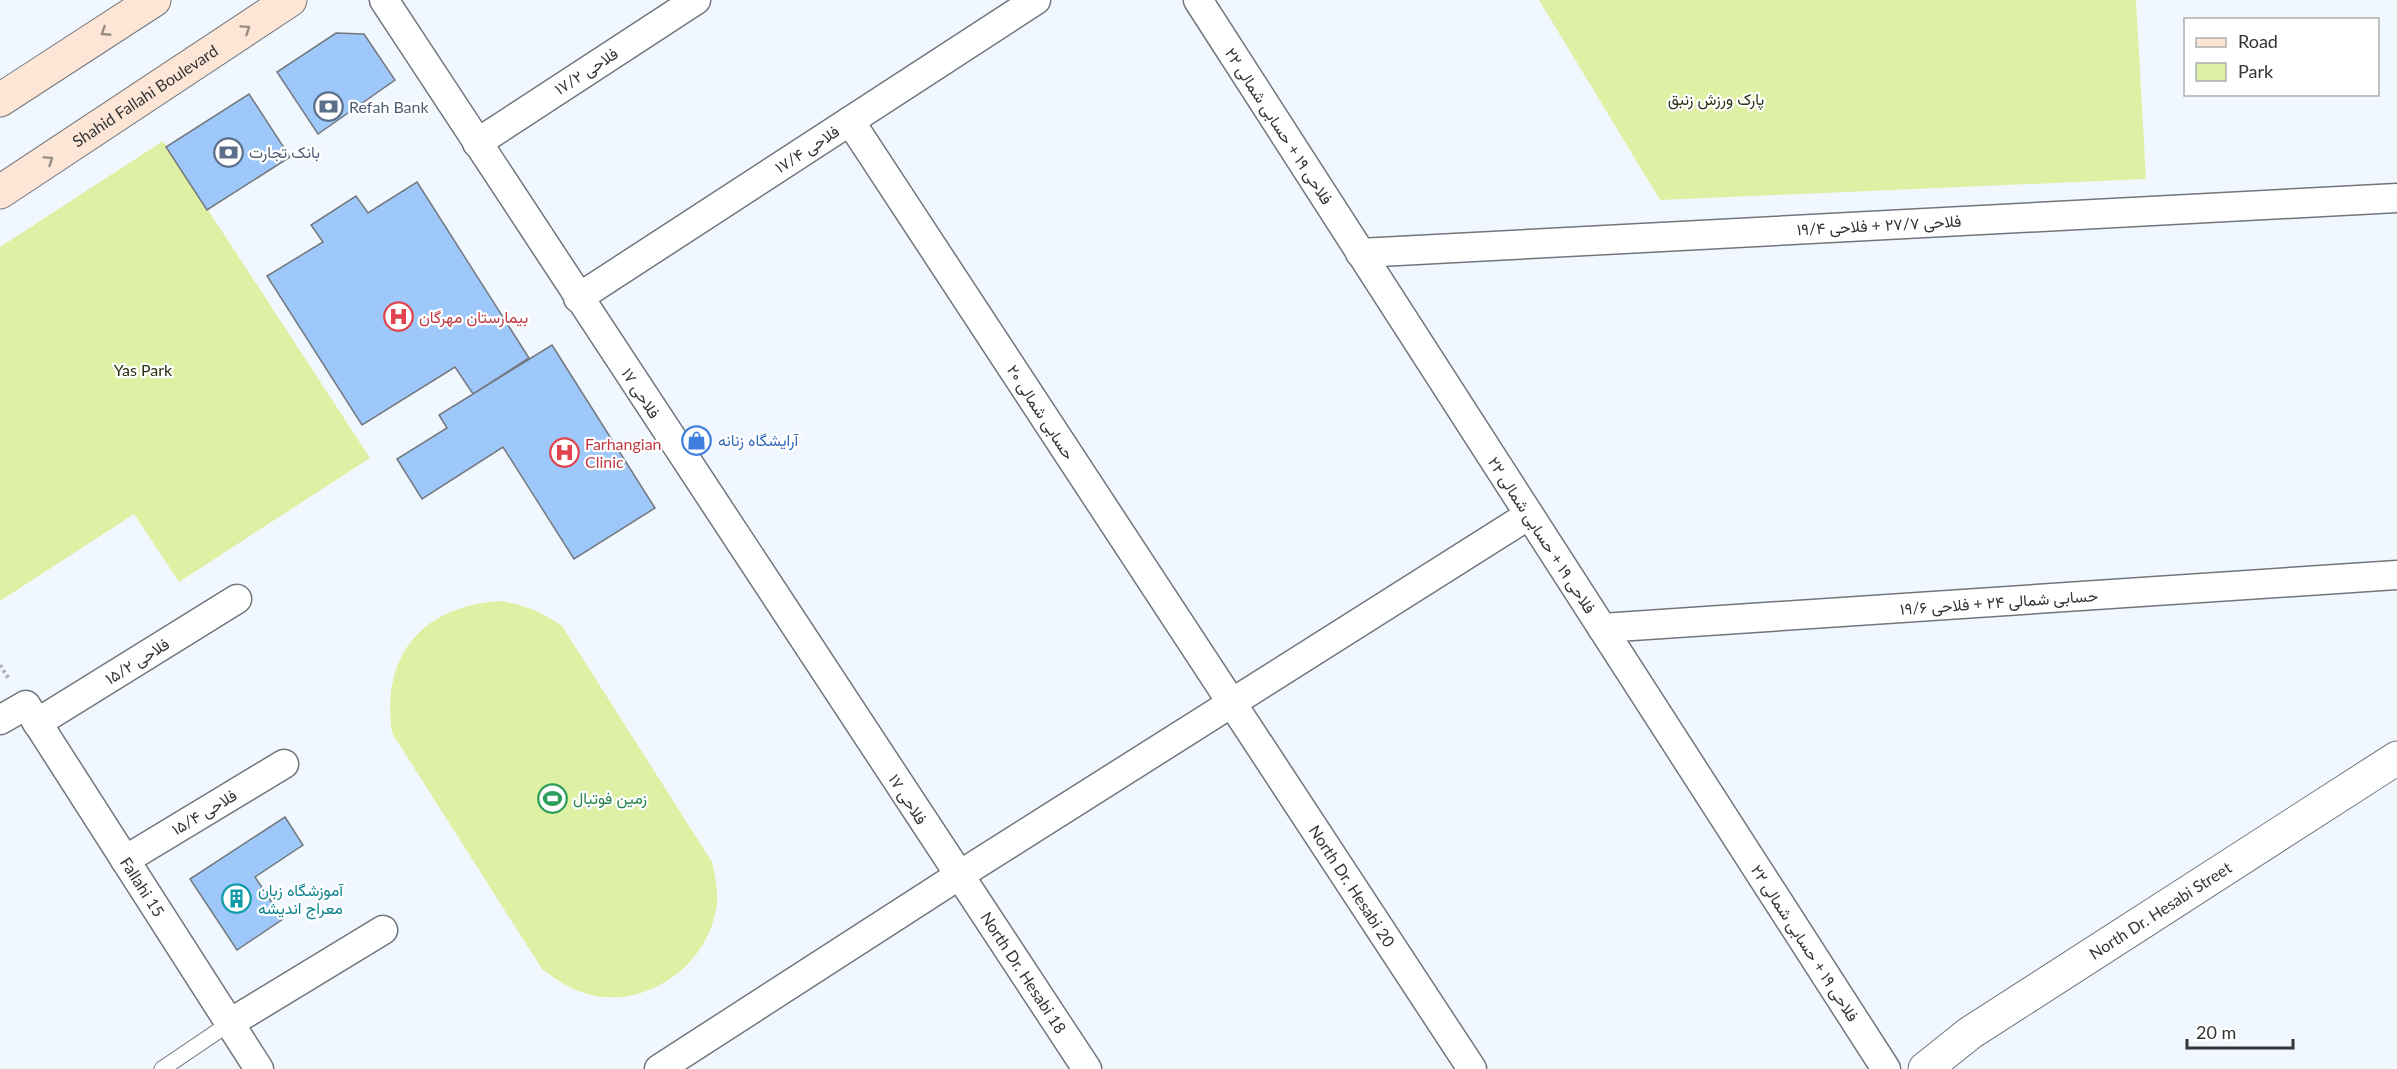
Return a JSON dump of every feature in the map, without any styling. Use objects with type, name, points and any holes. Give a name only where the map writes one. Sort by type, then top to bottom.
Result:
[{"type":"main road","points":[[3,97],[154,0]]},
{"type":"main road","name":"Shahid Fallahi Boulevard","points":[[0,192],[290,0]]},
{"type":"street","name":"فلاحی ۱۷","points":[[384,0],[958,876]]},
{"type":"street","name":"فلاحی ۱۷/۲","points":[[477,142],[696,0]]},
{"type":"street","name":"فلاحی ۱۷/۴","points":[[578,298],[1036,0]]},
{"type":"street","name":"فلاحی ۱۹ + حسابی شمالی ۲۲","points":[[1198,0],[1886,1069]]},
{"type":"street","name":"حسابی شمالی ۲۰","points":[[850,121],[1232,704]]},
{"type":"street","name":"فلاحی ۲۷/۷ + فلاحی ۱۹/۴","points":[[1360,253],[2397,198]]},
{"type":"street","points":[[659,1069],[692,1060],[958,876],[1529,515]]},
{"type":"street","name":"حسابی شمالی ۲۴ + فلاحی ۱۹/۶","points":[[1602,628],[2397,575]]},
{"type":"street","name":"فلاحی ۱۵/۲","points":[[0,720],[31,714],[237,599]]},
{"type":"street","name":"North Dr. Hesabi 20","points":[[1232,704],[1472,1069]]},
{"type":"street","name":"Fallahi 15","points":[[31,714],[259,1069]]},
{"type":"street","name":"North Dr. Hesabi Street","points":[[1925,1069],[1970,1033],[2397,758]]},
{"type":"street","name":"فلاحی ۱۵/۴","points":[[125,860],[284,764]]},
{"type":"street","name":"North Dr. Hesabi 18","points":[[958,876],[1087,1069]]},
{"type":"street","points":[[230,1023],[383,930]]},
{"type":"lane","points":[[162,1069],[230,1023]]},
{"type":"green space","name":"پارک ورزش زنبق","points":[[1539,0],[2136,0],[2146,179],[1660,200]]},
{"type":"green space","name":"Yas Park","points":[[163,141],[370,458],[179,582],[134,514],[0,601],[0,247]]},
{"type":"green space","name":"زمین فوتبال","points":[[501,601],[533,610],[562,626],[712,862],[717,888],[717,903],[712,926],[701,948],[686,966],[668,980],[647,991],[624,997],[601,997],[573,989],[542,969],[392,733],[390,705],[393,680],[401,658],[413,640],[429,624],[449,613],[473,605]]},
{"type":"building","name":"Refah Bank","points":[[336,33],[364,34],[395,80],[318,134],[277,72]]},
{"type":"building","name":"بانک تجارت","points":[[249,94],[290,157],[207,210],[166,147]]},
{"type":"building","name":"بیمارستان مهرگان","points":[[417,182],[529,358],[473,394],[455,367],[362,425],[267,276],[323,242],[311,225],[356,196],[368,213]]},
{"type":"building","name":"Farhangian Clinic","points":[[552,345],[655,508],[574,559],[503,447],[422,499],[397,459],[447,428],[439,415]]},
{"type":"building","name":"آموزشگاه زبان معراج اندیشه","points":[[285,817],[303,845],[255,877],[283,919],[237,950],[190,879]]},
{"type":"place","name":"Refah Bank","points":[[328,107]]},
{"type":"place","name":"بانک تجارت","points":[[228,152]]},
{"type":"place","name":"بیمارستان مهرگان","points":[[398,317]]},
{"type":"place","name":"آرایشگاه زنانه","points":[[697,440]]},
{"type":"place","name":"Farhangian Clinic","points":[[564,453]]},
{"type":"place","name":"زمین فوتبال","points":[[552,798]]},
{"type":"place","name":"آموزشگاه زبان معراج اندیشه","points":[[237,899]]}]
